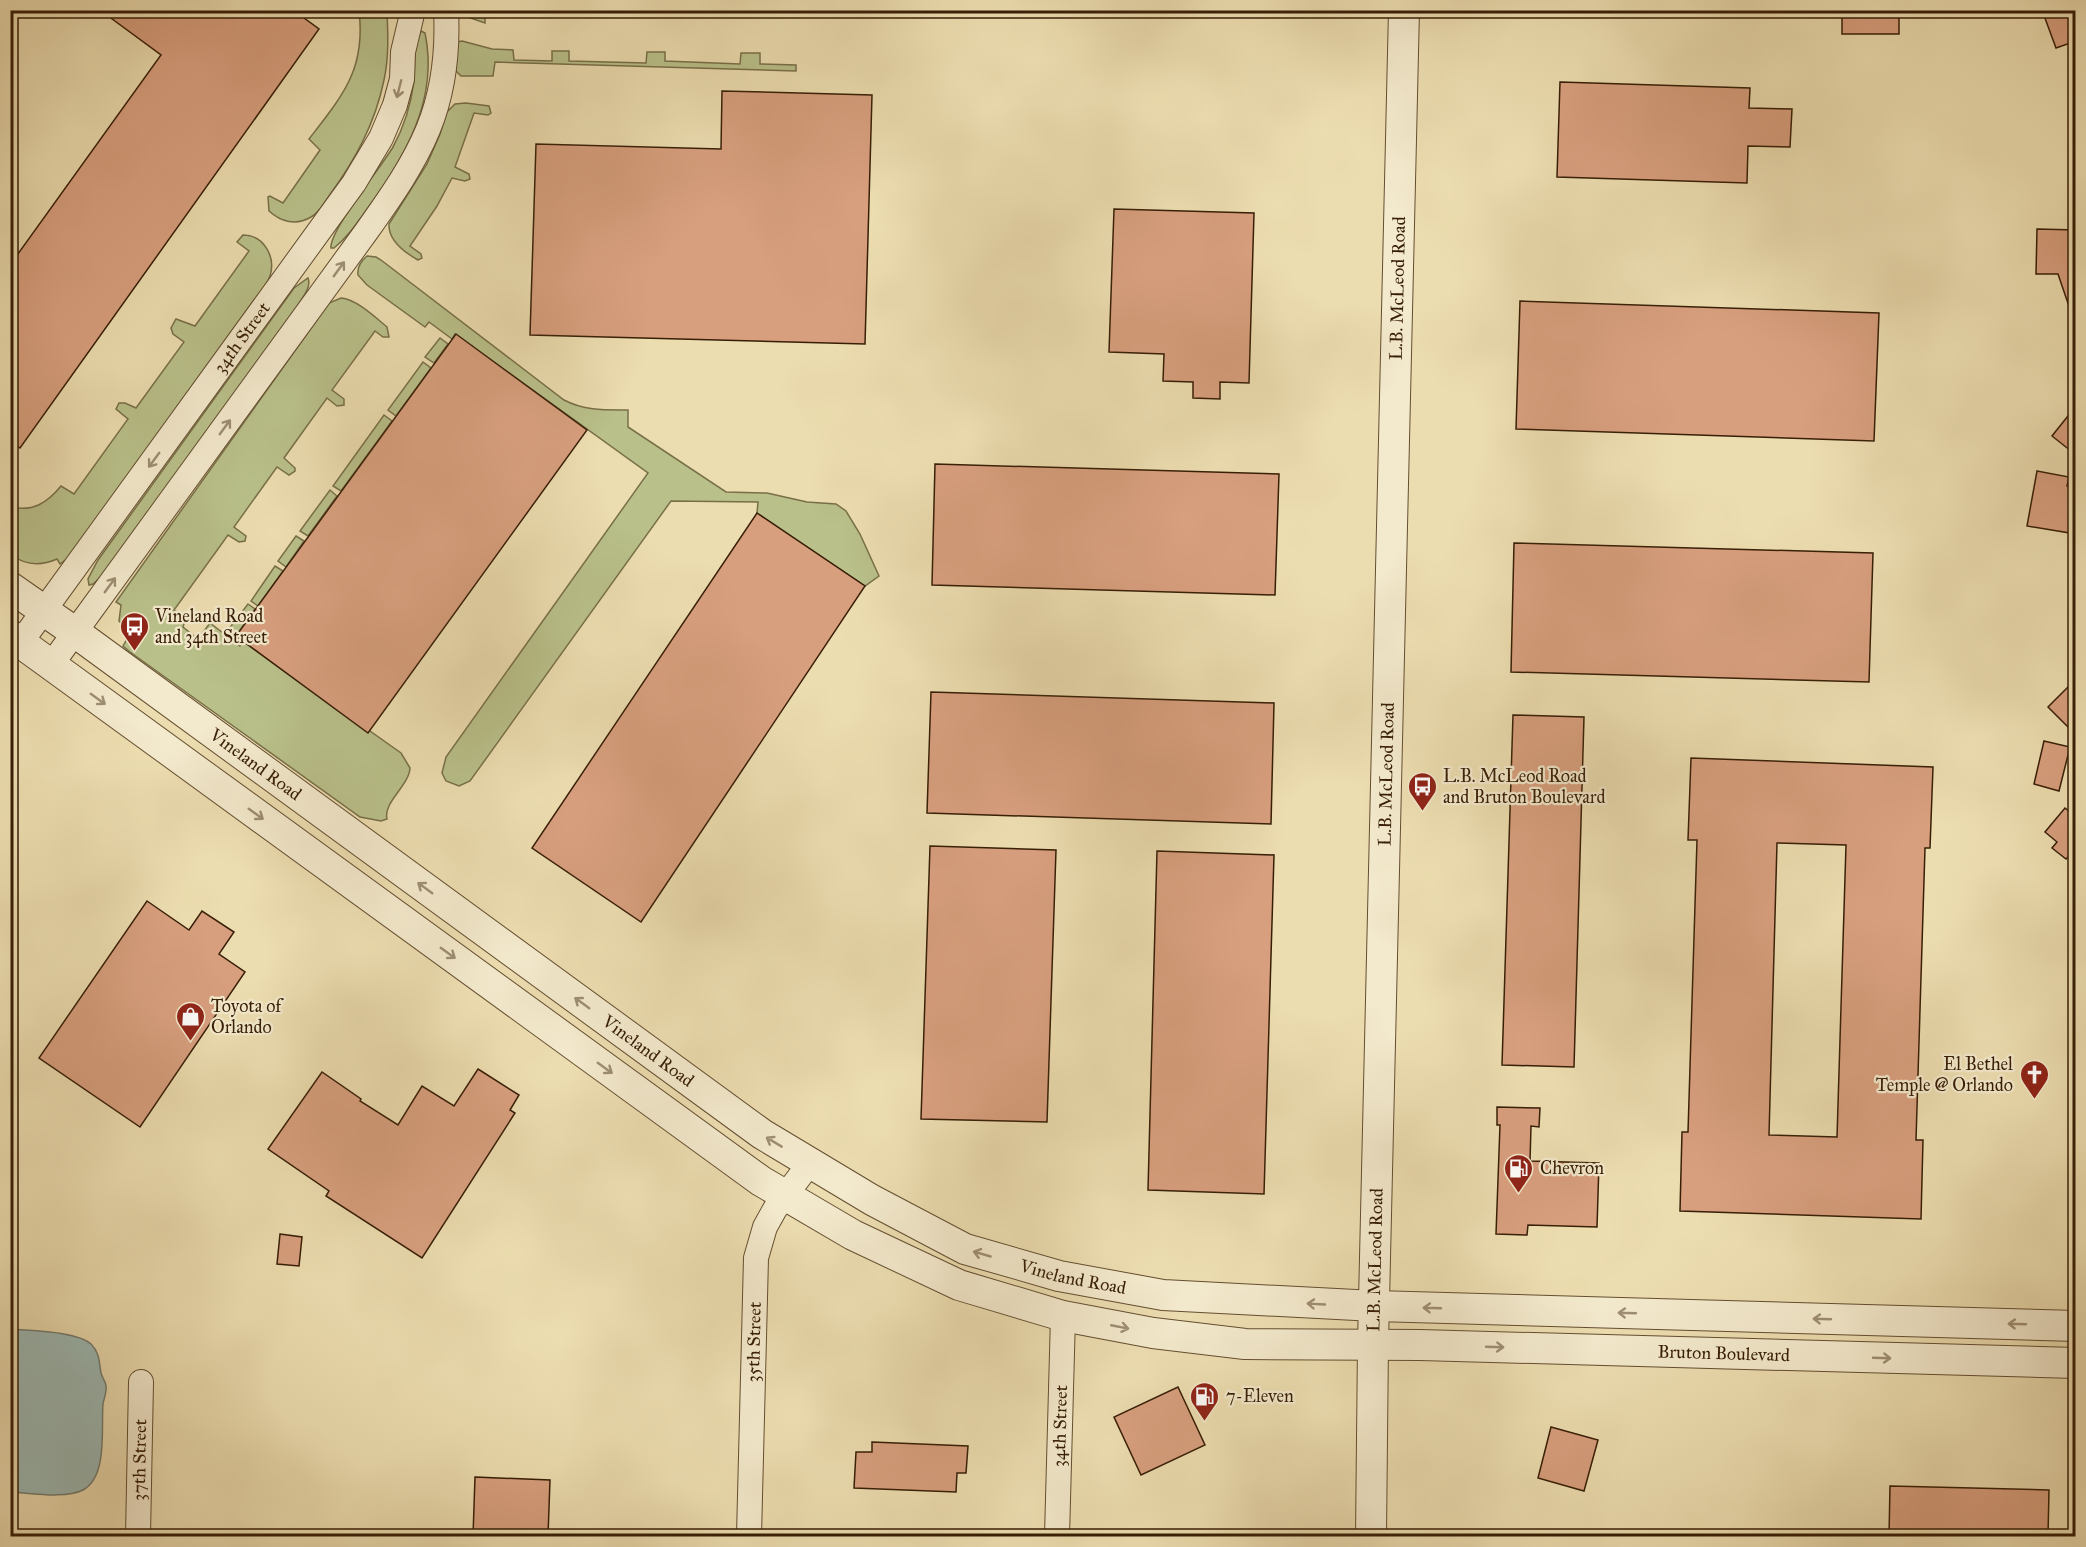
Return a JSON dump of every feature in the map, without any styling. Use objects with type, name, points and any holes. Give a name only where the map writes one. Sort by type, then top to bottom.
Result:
[{"type":"street","points":[[398,10],[403,52]]},
{"type":"street","name":"34th Street","points":[[16,639],[45,611],[354,183],[381,138],[395,105],[402,79],[403,52],[413,10]]},
{"type":"street","name":"34th Street","points":[[423,144],[422,132],[433,84],[434,55],[432,34],[424,10]]},
{"type":"street","name":"34th Street","points":[[51,665],[392,196],[423,144],[433,119],[441,91],[446,51],[446,10]]},
{"type":"street","name":"L.B. McLeod Road","points":[[1371,1536],[1373,1344],[1404,10]]},
{"type":"street","name":"Vineland Road","points":[[10,587],[762,1134],[872,1200],[965,1249],[1059,1276],[1163,1295],[1375,1306]]},
{"type":"street","name":"Vineland Road","points":[[16,639],[730,1159],[784,1195],[853,1235],[959,1285],[1063,1316],[1154,1333],[1245,1344],[1373,1344]]},
{"type":"street","name":"35th Street","points":[[749,1536],[756,1258],[765,1227],[784,1195],[810,1163]]},
{"type":"street","name":"Bruton Boulevard","points":[[1375,1306],[2076,1326]]},
{"type":"street","name":"34th Street","points":[[1057,1536],[1063,1316]]},
{"type":"street","name":"Bruton Boulevard","points":[[1373,1344],[2076,1363]]},
{"type":"street","name":"37th Street","points":[[138,1536],[141,1382]]},
{"type":"green space","points":[[359,11],[387,11],[387,63],[375,112],[355,155],[319,210],[305,220],[289,222],[269,211],[268,197],[283,203],[320,150],[309,139],[342,94],[355,65],[359,49]]},
{"type":"green space","points":[[455,11],[485,11],[485,23],[459,14]]},
{"type":"green space","points":[[421,31],[425,33],[428,57],[427,81],[416,127],[381,190],[348,235],[334,248],[331,248],[338,228],[393,147],[400,131],[411,98],[416,49]]},
{"type":"green space","points":[[462,41],[492,49],[513,50],[514,60],[552,61],[552,51],[569,51],[569,61],[646,63],[647,52],[665,52],[665,61],[740,64],[741,53],[760,53],[760,64],[796,65],[796,71],[495,62],[493,76],[461,76],[453,68],[457,42]]},
{"type":"green space","points":[[455,104],[489,106],[491,113],[488,115],[474,113],[455,167],[469,174],[470,179],[465,181],[452,178],[437,206],[410,246],[421,254],[422,258],[418,260],[394,240],[389,224],[427,164],[447,112]]},
{"type":"green space","points":[[243,235],[257,239],[267,248],[271,269],[267,283],[68,558],[60,564],[57,559],[45,563],[33,563],[22,561],[11,555],[11,507],[26,508],[39,505],[61,486],[74,494],[128,419],[116,409],[119,403],[136,408],[184,342],[173,334],[171,328],[176,319],[195,326],[249,251],[237,242]]},
{"type":"green space","points":[[367,256],[381,260],[564,400],[587,408],[628,410],[628,427],[726,492],[767,493],[807,502],[836,504],[846,511],[860,534],[879,576],[865,586],[757,513],[758,502],[671,501],[470,781],[459,786],[446,781],[442,773],[446,757],[648,473],[455,334],[452,339],[429,322],[425,327],[367,285],[358,272],[360,264]]},
{"type":"green space","points":[[308,278],[307,290],[296,308],[104,574],[89,585],[88,579],[98,560],[294,288]]},
{"type":"green space","points":[[341,298],[359,305],[387,327],[389,337],[383,337],[375,331],[332,390],[344,399],[344,405],[337,406],[327,398],[284,458],[295,468],[295,471],[289,475],[277,467],[234,527],[246,536],[245,541],[239,542],[228,535],[174,610],[186,618],[183,627],[198,639],[210,623],[240,646],[243,641],[401,753],[410,768],[409,775],[389,806],[387,819],[381,821],[360,817],[130,652],[123,646],[127,639],[123,633],[125,627],[119,621],[121,605],[116,602],[329,303]]},
{"type":"green space","points":[[440,338],[448,344],[434,363],[425,357]]},
{"type":"green space","points":[[423,362],[431,368],[396,416],[388,410]]},
{"type":"green space","points":[[384,415],[392,421],[341,491],[333,486]]},
{"type":"green space","points":[[330,490],[337,496],[308,536],[300,531]]},
{"type":"green space","points":[[296,536],[304,541],[286,567],[278,561]]},
{"type":"green space","points":[[275,566],[283,571],[258,606],[251,601]]},
{"type":"green space","points":[[248,604],[255,609],[236,636],[228,630]]},
{"type":"water","points":[[11,1329],[75,1336],[91,1344],[99,1358],[106,1388],[100,1463],[91,1484],[76,1493],[58,1495],[11,1492]]},
{"type":"building","points":[[100,10],[293,10],[319,29],[20,448],[10,441],[10,265],[161,55]]},
{"type":"building","points":[[1842,10],[1899,10],[1899,34],[1842,34]]},
{"type":"building","points":[[2042,10],[2076,10],[2076,41],[2056,48]]},
{"type":"building","points":[[1560,82],[1750,88],[1749,108],[1792,109],[1790,147],[1748,146],[1747,183],[1557,177]]},
{"type":"building","points":[[722,91],[872,95],[865,344],[530,335],[536,144],[721,149]]},
{"type":"building","points":[[1114,209],[1254,213],[1249,383],[1220,382],[1220,399],[1193,398],[1193,382],[1163,381],[1164,354],[1109,352]]},
{"type":"building","points":[[2037,229],[2076,230],[2076,317],[2073,318],[2058,274],[2036,274]]},
{"type":"building","points":[[1520,301],[1879,313],[1874,441],[1516,429]]},
{"type":"building","points":[[456,334],[587,430],[368,733],[236,636]]},
{"type":"building","points":[[2076,406],[2076,455],[2052,436]]},
{"type":"building","points":[[935,464],[1279,474],[1275,595],[932,585]]},
{"type":"building","points":[[2037,471],[2069,477],[2067,486],[2076,488],[2076,534],[2027,526]]},
{"type":"building","points":[[757,513],[865,586],[641,922],[532,848]]},
{"type":"building","points":[[1514,543],[1873,553],[1869,682],[1511,672]]},
{"type":"building","points":[[2076,679],[2076,735],[2048,707]]},
{"type":"building","points":[[931,692],[1274,703],[1271,824],[927,813]]},
{"type":"building","points":[[1513,715],[1584,717],[1574,1067],[1502,1065]]},
{"type":"building","points":[[2044,741],[2070,747],[2059,791],[2034,784]]},
{"type":"building","points":[[1691,758],[1933,767],[1930,848],[1925,848],[1916,1140],[1923,1140],[1921,1219],[1680,1211],[1682,1132],[1688,1132],[1697,840],[1688,840]],"holes":[[[1777,843],[1846,845],[1837,1137],[1769,1135]]]},
{"type":"building","points":[[2065,808],[2076,817],[2076,849],[2066,859],[2052,848],[2057,842],[2045,832]]},
{"type":"building","points":[[930,846],[1056,850],[1047,1122],[921,1119]]},
{"type":"building","points":[[1157,851],[1274,855],[1264,1194],[1148,1190]]},
{"type":"building","points":[[147,901],[189,930],[202,911],[234,932],[219,954],[245,972],[140,1127],[39,1058]]},
{"type":"building","points":[[478,1069],[519,1095],[510,1110],[515,1113],[422,1258],[326,1196],[329,1191],[268,1149],[322,1072],[361,1099],[360,1101],[398,1125],[422,1086],[454,1106]]},
{"type":"building","points":[[1497,1107],[1540,1108],[1539,1127],[1531,1126],[1530,1161],[1599,1163],[1597,1227],[1528,1225],[1527,1235],[1496,1234],[1500,1125],[1497,1125]]},
{"type":"building","points":[[280,1234],[302,1237],[299,1266],[277,1264]]},
{"type":"building","points":[[1178,1387],[1205,1445],[1141,1475],[1114,1417]]},
{"type":"building","points":[[1551,1427],[1598,1440],[1584,1491],[1538,1478]]},
{"type":"building","points":[[872,1442],[968,1446],[966,1473],[957,1473],[956,1492],[854,1488],[856,1452],[872,1452]]},
{"type":"building","points":[[475,1477],[550,1480],[548,1536],[473,1536]]},
{"type":"building","points":[[1890,1486],[2049,1490],[2048,1536],[1889,1536]]},
{"type":"place","name":"Vineland Road and 34th Street","points":[[134,652]]},
{"type":"place","name":"L.B. McLeod Road and Bruton Boulevard","points":[[1422,812]]},
{"type":"place","name":"Toyota of Orlando","points":[[190,1042]]},
{"type":"place","name":"El Bethel Temple @ Orlando","points":[[2034,1100]]},
{"type":"place","name":"Chevron","points":[[1519,1194]]},
{"type":"place","name":"7-Eleven","points":[[1205,1422]]}]
